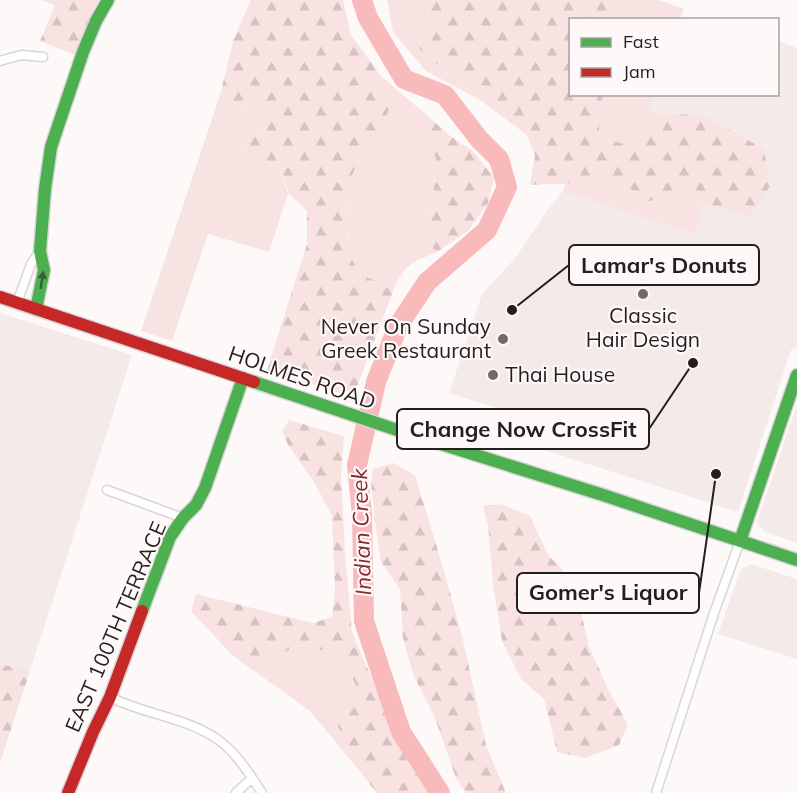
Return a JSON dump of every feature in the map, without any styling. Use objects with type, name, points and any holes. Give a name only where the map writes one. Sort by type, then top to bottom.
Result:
[{"type":"street","points":[[36,309],[44,270],[40,251],[51,147],[83,52],[108,0]]},
{"type":"street","points":[[0,61],[21,55],[43,57]]},
{"type":"street","points":[[17,303],[31,264],[40,251]]},
{"type":"street","name":"HOLMES ROAD","points":[[0,297],[409,434],[557,480],[797,560]]},
{"type":"street","points":[[656,793],[714,613],[797,375]]},
{"type":"street","name":"EAST 100TH TERRACE","points":[[68,793],[110,697],[170,537],[183,518],[196,505],[205,489],[243,378]]},
{"type":"street","points":[[107,490],[183,518]]},
{"type":"street","points":[[110,697],[186,724],[215,737],[237,756],[262,793]]},
{"type":"street","points":[[236,793],[252,778]]},
{"type":"shaded area","points":[[779,41],[797,48],[797,347],[791,350],[738,512],[522,443],[530,419],[449,393],[482,294],[516,257],[563,191],[693,235],[704,203],[750,217],[704,115],[661,114],[649,110],[654,96],[779,96]]},
{"type":"shaded area","points":[[0,313],[132,355],[30,671],[0,664]]},
{"type":"shaded area","points":[[797,405],[797,543],[763,531],[757,521]]},
{"type":"shaded area","points":[[751,564],[797,579],[797,659],[718,634],[741,569]]},
{"type":"green space","points":[[41,0],[99,0],[75,55],[40,41],[55,5]]},
{"type":"green space","points":[[251,0],[343,0],[351,35],[381,76],[389,110],[377,137],[360,156],[346,190],[348,252],[360,274],[394,289],[353,397],[267,370],[307,244],[307,211],[289,194],[280,167],[251,163],[242,147],[275,119],[260,100],[233,109],[220,95],[234,38]]},
{"type":"green space","points":[[387,0],[431,0],[418,48],[480,100],[426,71],[393,32]]},
{"type":"green space","points":[[431,0],[615,0],[613,18],[569,18],[569,96],[603,96],[598,137],[640,148],[661,114],[703,115],[764,149],[770,186],[750,217],[680,196],[644,202],[633,190],[604,180],[530,185],[535,155],[527,135],[480,100],[418,48]]},
{"type":"green space","points":[[615,0],[659,0],[684,9],[680,18],[613,18]]},
{"type":"green space","points":[[381,76],[430,118],[423,134],[436,158],[429,244],[437,252],[406,268],[394,289],[360,274],[348,252],[346,190],[360,156],[377,137],[389,110]]},
{"type":"green space","points":[[220,95],[233,109],[260,100],[275,119],[242,147],[251,163],[280,167],[288,194],[269,252],[208,234],[172,341],[141,331]]},
{"type":"green space","points":[[603,96],[654,96],[649,110],[661,114],[640,148],[597,137]]},
{"type":"green space","points":[[430,118],[449,135],[474,152],[494,178],[488,203],[468,231],[437,252],[429,244],[436,158],[423,134]]},
{"type":"green space","points":[[604,180],[633,190],[644,202],[680,196],[704,203],[694,235],[563,191],[566,183]]},
{"type":"green space","points":[[289,420],[344,436],[341,476],[352,632],[407,761],[429,793],[377,793],[358,769],[338,726],[340,703],[358,690],[342,655],[301,645],[263,661],[233,656],[191,611],[196,594],[313,623],[332,617],[335,591],[332,516],[314,482],[288,445],[282,431]]},
{"type":"green space","points":[[394,463],[415,475],[463,640],[486,745],[506,793],[466,793],[456,778],[435,718],[413,674],[403,638],[400,589],[381,562],[371,482],[373,469]]},
{"type":"green space","points":[[501,504],[530,516],[548,555],[575,583],[588,644],[607,687],[628,725],[619,745],[585,758],[557,752],[544,699],[521,679],[502,641],[493,583],[488,526],[483,506]]},
{"type":"green space","points":[[301,645],[342,655],[358,690],[338,726],[358,769],[310,711],[233,656],[263,661]]},
{"type":"green space","points":[[0,664],[30,671],[0,763]]},
{"type":"waterway","name":"Indian Creek","points":[[362,0],[368,18],[404,79],[445,95],[479,139],[499,159],[507,187],[487,230],[427,282],[398,326],[376,382],[357,465],[362,515],[364,621],[401,732],[440,793]]},
{"type":"traffic: fast","points":[[36,309],[44,270],[40,251],[51,147],[83,52],[108,0]]},
{"type":"traffic: fast","points":[[740,541],[797,375]]},
{"type":"traffic: fast","points":[[142,611],[170,537],[183,518],[196,505],[205,488],[243,378]]},
{"type":"traffic: fast","points":[[254,382],[797,560]]},
{"type":"traffic: jam","points":[[0,297],[254,382]]},
{"type":"traffic: jam","points":[[68,793],[110,697],[142,611]]},
{"type":"place","name":"Classic Hair Design","points":[[643,294]]},
{"type":"place","name":"Lamar's Donuts","points":[[512,310]]},
{"type":"place","name":"Never On Sunday Greek Restaurant","points":[[503,339]]},
{"type":"place","name":"Change Now CrossFit","points":[[693,363]]},
{"type":"place","name":"Thai House","points":[[493,375]]},
{"type":"place","name":"Gomer's Liquor","points":[[716,474]]}]
